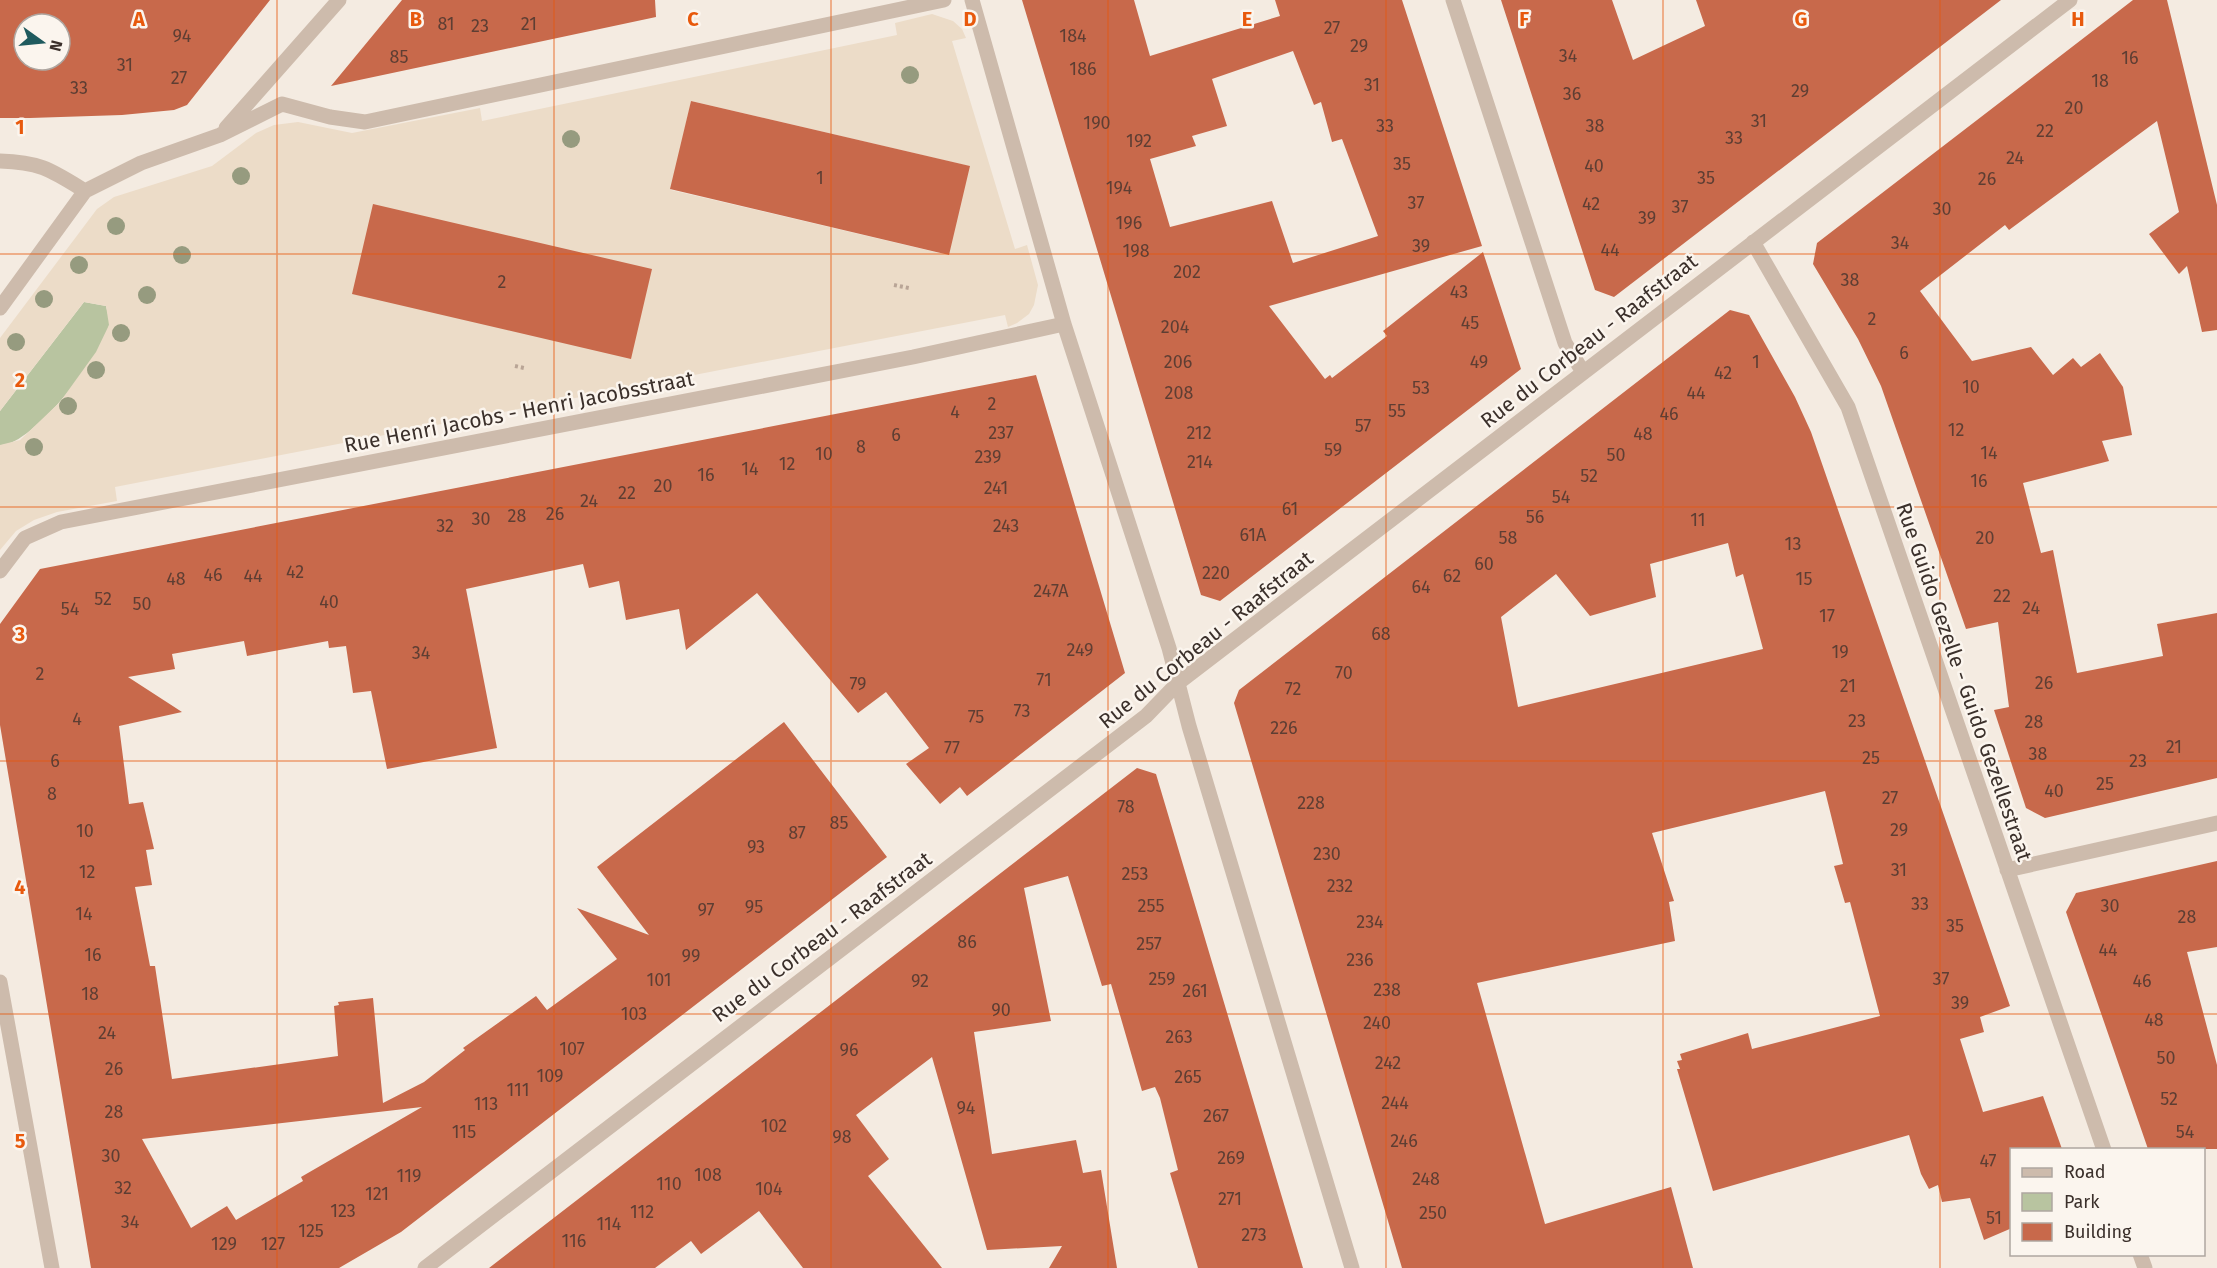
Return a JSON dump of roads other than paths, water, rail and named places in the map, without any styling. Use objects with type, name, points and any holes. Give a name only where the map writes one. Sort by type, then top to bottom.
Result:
[{"type":"street","points":[[220,135],[339,0]]},
{"type":"street","points":[[0,308],[84,191],[141,163],[220,135],[282,104],[330,117],[365,122],[944,0]]},
{"type":"street","points":[[972,0],[1064,324],[1169,648],[1352,1268]]},
{"type":"street","points":[[1453,0],[1565,343],[1583,372]]},
{"type":"street","name":"Rue du Corbeau - Raafstraat","points":[[425,1268],[1146,716],[1178,683],[2070,0]]},
{"type":"street","points":[[0,161],[31,162],[50,169],[84,191]]},
{"type":"street","name":"Rue Guido Gezelle - Guido Gezellestraat","points":[[1753,242],[1848,407],[2104,1148]]},
{"type":"street","name":"Rue Henri Jacobs - Henri Jacobsstraat","points":[[0,571],[25,538],[61,522],[913,357],[1064,324]]},
{"type":"street","points":[[2007,870],[2217,823]]},
{"type":"street","points":[[0,982],[52,1268]]}]
